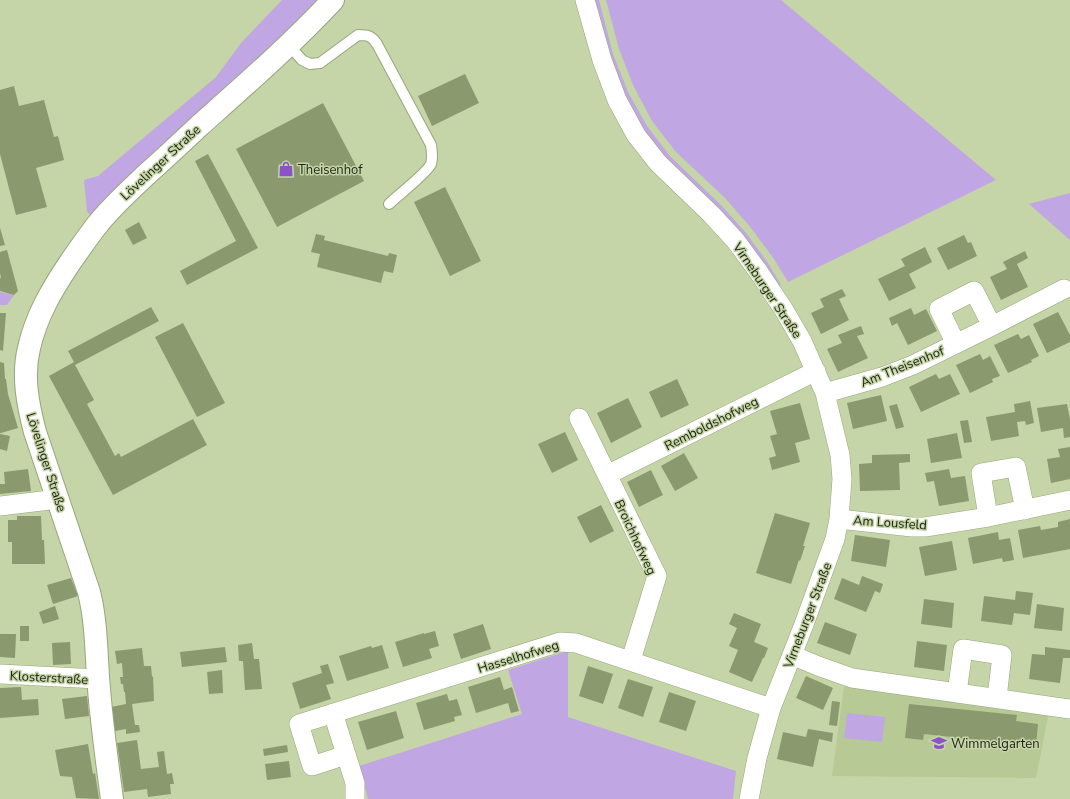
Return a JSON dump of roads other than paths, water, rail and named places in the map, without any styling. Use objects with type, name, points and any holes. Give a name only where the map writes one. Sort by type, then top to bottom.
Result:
[{"type":"street","name":"Lövelinger Straße","points":[[112,799],[101,720],[96,631],[89,592],[30,413],[26,370],[28,350],[34,328],[43,306],[62,275],[97,225],[121,199],[289,45],[333,0]]},
{"type":"street","name":"Virneburger Straße","points":[[585,0],[602,60],[617,100],[636,134],[658,162],[712,214],[735,240],[784,310],[802,342],[825,394],[840,455],[842,479],[840,518],[832,549],[771,708],[757,758],[749,799]]},
{"type":"street","name":"Am Theisenhof","points":[[825,394],[882,377],[913,365],[1064,289]]},
{"type":"street","name":"Am Theisenhof","points":[[956,344],[939,309],[974,291],[992,326]]},
{"type":"street","name":"Remboldshofweg","points":[[607,475],[816,371]]},
{"type":"street","name":"Broichhofweg","points":[[579,418],[657,576],[631,660]]},
{"type":"street","points":[[988,517],[981,473],[1016,467],[1025,510]]},
{"type":"street","points":[[0,506],[58,499]]},
{"type":"street","name":"Am Lousfeld","points":[[840,518],[912,527],[925,527],[988,517],[1070,500]]},
{"type":"street","name":"Hasselhofweg","points":[[346,755],[312,766],[299,724],[560,642],[576,643],[631,660],[771,708]]},
{"type":"street","points":[[957,693],[963,649],[1002,655],[996,698]]},
{"type":"street","points":[[792,656],[852,678],[1070,709]]},
{"type":"street","name":"Klosterstraße","points":[[0,674],[98,679]]},
{"type":"street","points":[[333,713],[355,783],[355,799]]},
{"type":"lane","points":[[289,45],[302,60],[310,64],[320,63],[358,35],[372,37],[377,44],[431,145],[433,154],[430,165],[389,204]]},
{"type":"place","name":"Theisenhof","points":[[286,169]]},
{"type":"place","name":"Wimmelgarten","points":[[939,743]]}]
